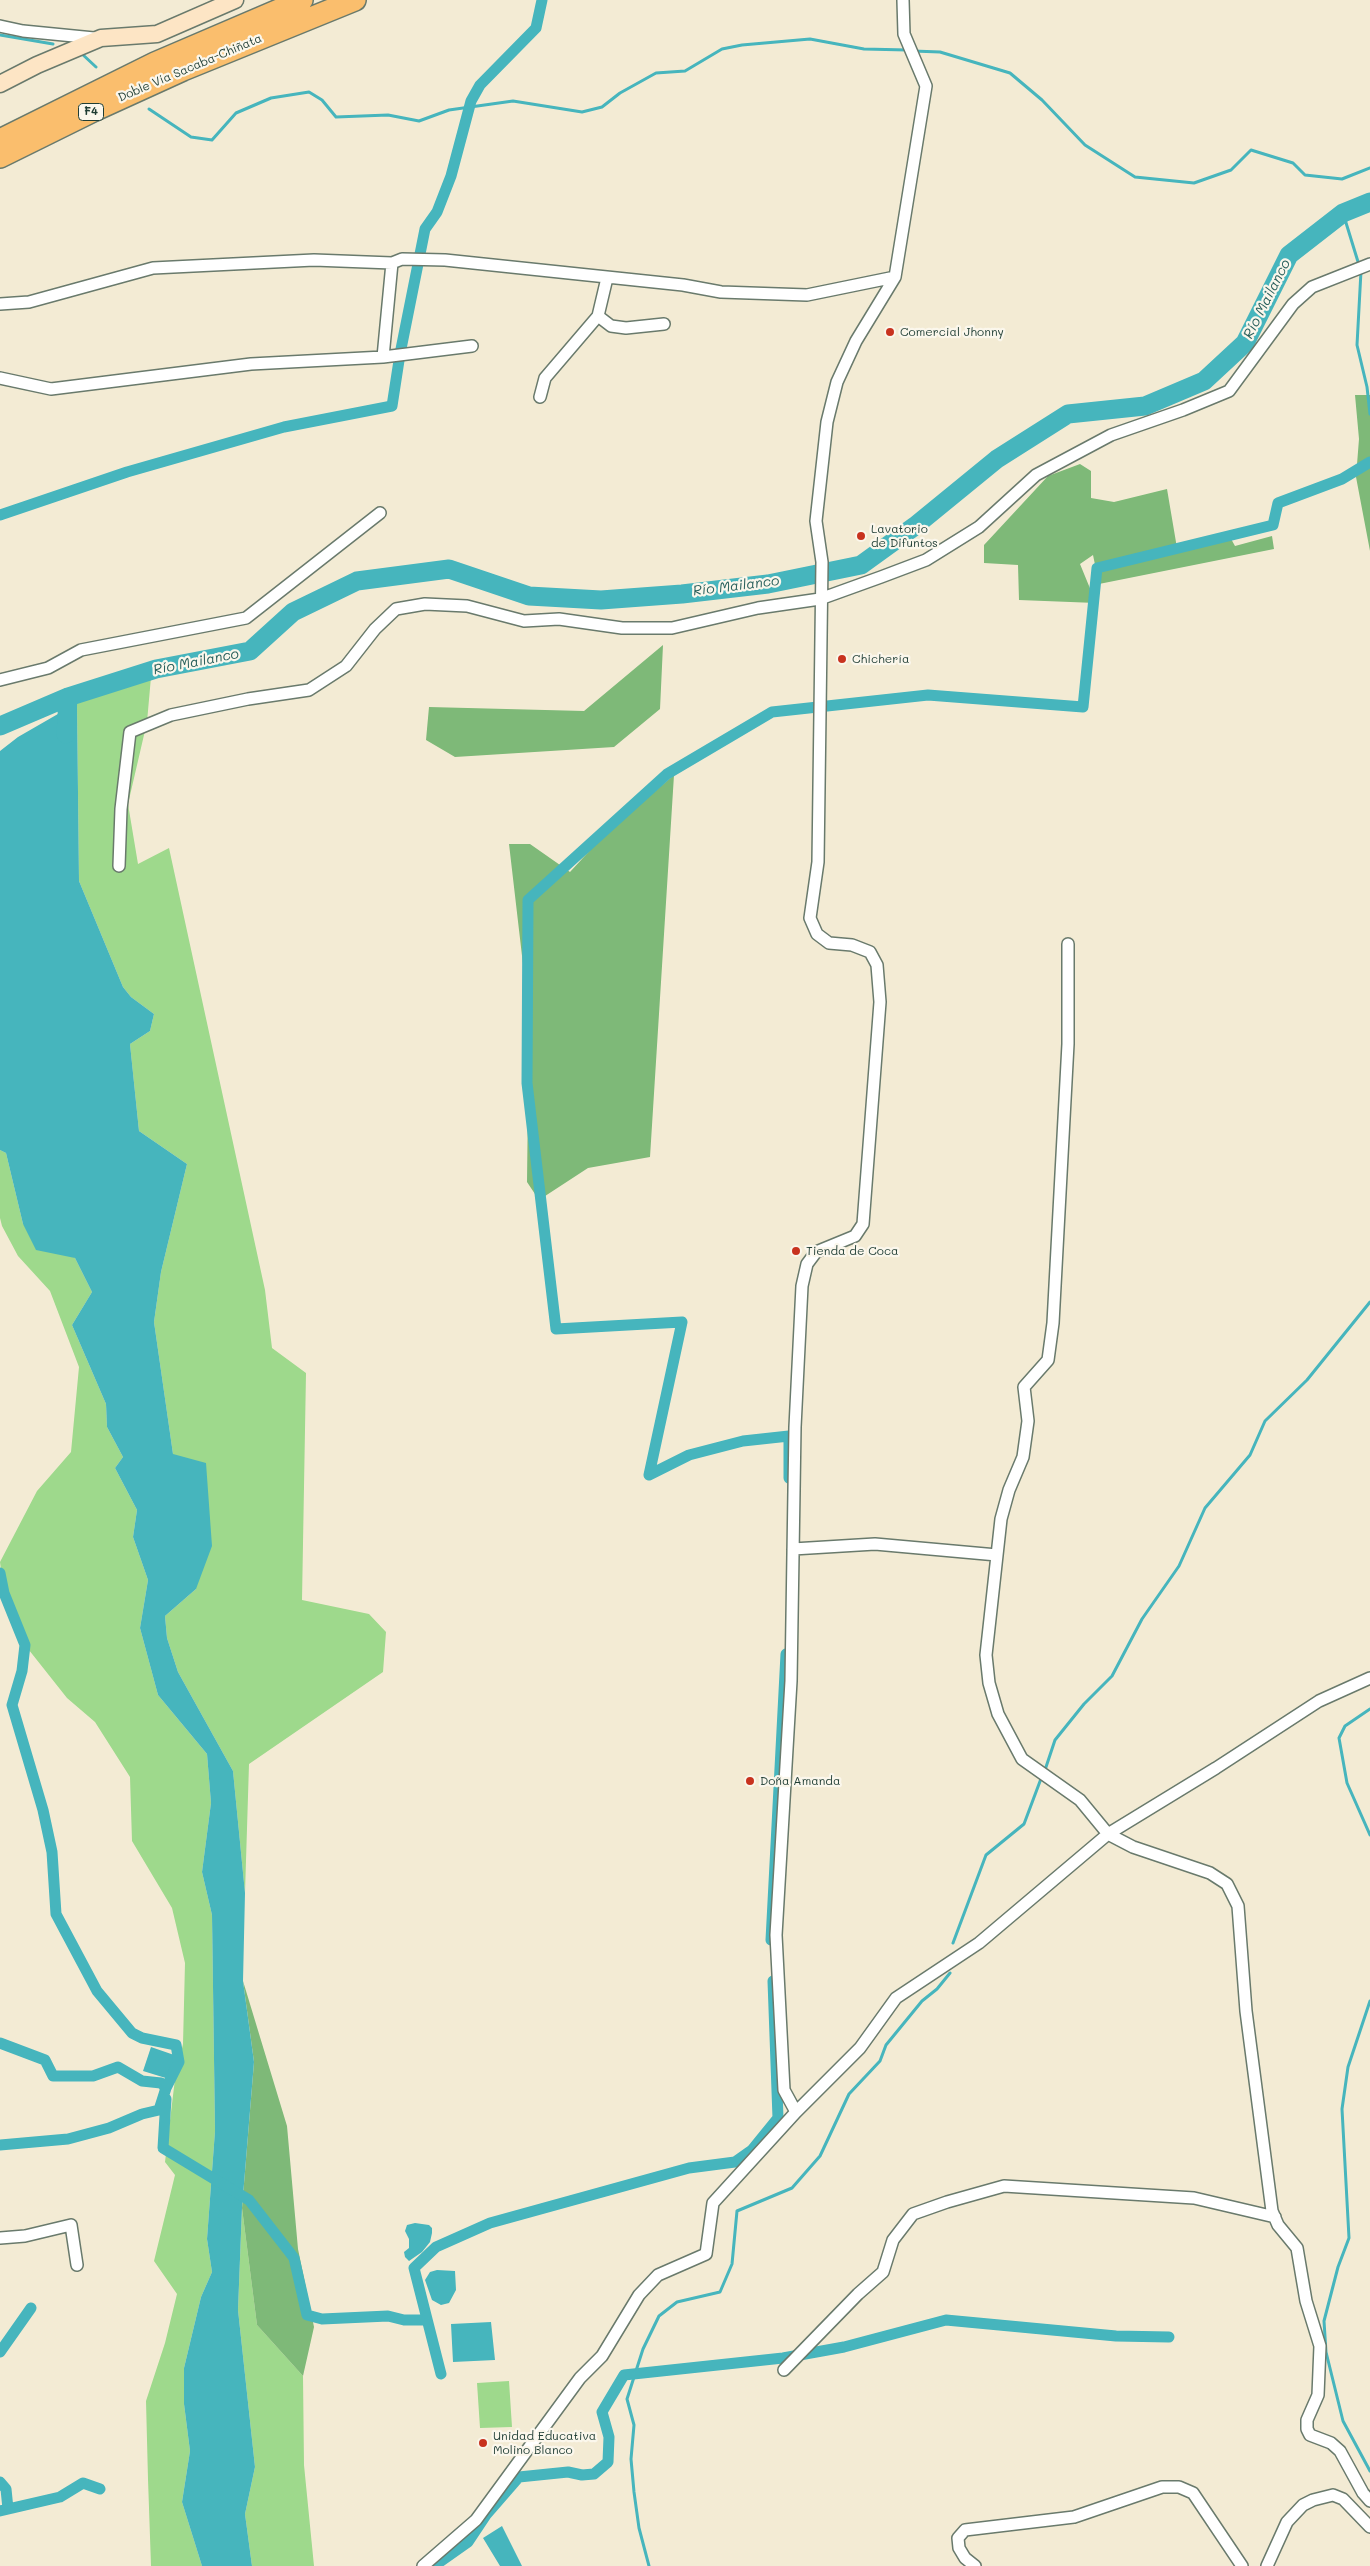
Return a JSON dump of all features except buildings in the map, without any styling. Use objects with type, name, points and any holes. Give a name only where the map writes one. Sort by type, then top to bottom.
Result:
[{"type":"highway","name":"Doble Vía Sacaba-Chiñata","points":[[0,157],[93,111],[180,62],[302,0]]},
{"type":"highway","name":"Doble Vía Sacaba-Chiñata","points":[[0,140],[180,62],[355,0]]},
{"type":"street","points":[[796,2112],[784,2090],[776,1935],[791,1681],[795,1427],[802,1286],[807,1264],[816,1252],[855,1236],[863,1224],[880,1002],[878,965],[870,952],[852,946],[829,943],[817,934],[810,918],[818,862],[820,584],[822,562],[816,521],[829,414],[837,382],[856,341],[895,277],[926,86],[918,63],[904,34],[903,0]]},
{"type":"street","points":[[0,26],[23,32],[69,38],[158,34],[230,1]]},
{"type":"street","points":[[158,34],[180,62]]},
{"type":"street","points":[[0,84],[37,65],[101,38]]},
{"type":"street","points":[[0,304],[29,302],[153,268],[314,260],[392,263],[402,260],[445,260],[683,285],[721,292],[807,294],[895,277]]},
{"type":"street","points":[[384,357],[392,263]]},
{"type":"street","points":[[119,866],[121,808],[130,732],[171,715],[248,699],[309,690],[346,666],[375,628],[396,609],[425,604],[467,606],[524,621],[560,619],[622,628],[672,628],[758,608],[820,599],[926,560],[979,527],[1036,475],[1111,435],[1183,410],[1229,390],[1299,299],[1312,287],[1370,264]]},
{"type":"street","points":[[540,397],[545,378],[598,316],[607,278]]},
{"type":"street","points":[[598,316],[611,326],[626,328],[664,324]]},
{"type":"street","points":[[0,378],[51,388],[251,364],[384,357],[472,346]]},
{"type":"street","points":[[0,680],[48,668],[81,650],[246,618],[380,513]]},
{"type":"street","points":[[1068,944],[1068,1044],[1053,1323],[1048,1360],[1024,1387],[1028,1421],[1023,1457],[1009,1490],[1001,1519],[986,1655],[989,1683],[998,1714],[1022,1759],[1080,1800],[1108,1834],[1133,1847],[1210,1873],[1227,1884],[1238,1906],[1246,2012],[1259,2124],[1274,2217],[1278,2225],[1298,2248],[1306,2300],[1320,2346],[1318,2395],[1307,2420],[1307,2429],[1310,2435],[1331,2443],[1340,2451],[1363,2493],[1370,2501]]},
{"type":"street","points":[[793,1549],[875,1544],[997,1554]]},
{"type":"street","points":[[423,2566],[476,2520],[580,2378],[602,2356],[639,2295],[658,2275],[706,2254],[713,2203],[796,2112],[860,2048],[896,1998],[978,1943],[1108,1834],[1216,1768],[1319,1701],[1370,1678]]},
{"type":"street","points":[[784,2370],[858,2294],[883,2272],[893,2240],[913,2214],[947,2202],[1004,2186],[1194,2198],[1274,2217]]},
{"type":"street","points":[[0,2238],[25,2236],[71,2225],[77,2265]]},
{"type":"street","points":[[975,2566],[965,2558],[959,2548],[958,2538],[965,2530],[1074,2517],[1162,2487],[1178,2487],[1193,2493],[1242,2566]]},
{"type":"street","points":[[1268,2566],[1287,2522],[1304,2505],[1313,2500],[1333,2495],[1343,2499],[1370,2527]]},
{"type":"green space","points":[[1355,395],[1370,395],[1370,551],[1356,477],[1359,439]]},
{"type":"green space","points":[[1080,464],[1091,471],[1091,498],[1114,502],[1167,489],[1177,548],[1230,537],[1235,546],[1272,536],[1274,549],[1099,584],[1093,555],[1080,564],[1096,603],[1019,600],[1018,565],[984,563],[984,545],[1048,476]]},
{"type":"green space","points":[[663,645],[660,709],[614,747],[455,757],[426,740],[429,707],[584,711]]},
{"type":"green space","points":[[151,677],[147,722],[128,804],[138,864],[169,848],[265,1290],[272,1348],[306,1373],[302,1600],[369,1614],[386,1632],[383,1672],[249,1764],[245,1893],[233,1771],[178,1672],[167,1638],[165,1616],[196,1589],[173,1454],[154,1322],[161,1272],[187,1164],[139,1131],[130,1044],[150,1031],[154,1014],[131,997],[123,987],[79,881],[77,703]]},
{"type":"green space","points":[[674,775],[650,1157],[588,1168],[539,1200],[527,1182],[529,1016],[509,844],[530,844],[570,872],[605,834]]},
{"type":"green space","points":[[0,1150],[6,1153],[23,1224],[75,1258],[92,1292],[72,1325],[106,1404],[107,1427],[123,1457],[115,1468],[137,1510],[133,1537],[148,1580],[140,1628],[158,1695],[207,1754],[211,1803],[202,1872],[212,1915],[215,2131],[207,2239],[212,2272],[201,2297],[184,2368],[184,2404],[190,2451],[182,2502],[202,2566],[151,2566],[148,2479],[146,2401],[165,2343],[177,2294],[154,2261],[175,2175],[165,2162],[175,2079],[183,2044],[185,1963],[172,1908],[132,1841],[130,1777],[95,1722],[67,1698],[25,1645],[4,1593],[0,1562],[37,1491],[71,1452],[79,1367],[50,1291],[18,1256],[2,1226],[0,1218]]},
{"type":"green space","points":[[243,1981],[287,2126],[298,2249],[314,2327],[303,2376],[257,2325],[242,2208],[254,2062]]},
{"type":"green space","points":[[242,2208],[257,2325],[303,2376],[304,2465],[314,2566],[252,2566],[245,2514],[255,2467],[238,2310]]},
{"type":"green space","points":[[509,2381],[512,2427],[480,2428],[477,2383]]},
{"type":"water","points":[[77,703],[79,881],[123,987],[131,997],[154,1014],[150,1031],[130,1044],[139,1131],[187,1164],[161,1272],[154,1322],[173,1454],[206,1463],[212,1546],[196,1589],[165,1616],[167,1638],[178,1672],[233,1771],[245,1893],[243,1981],[254,2062],[242,2208],[238,2310],[255,2467],[245,2514],[252,2566],[202,2566],[182,2502],[190,2451],[184,2404],[184,2368],[201,2297],[212,2272],[207,2239],[215,2131],[212,1915],[202,1872],[211,1803],[207,1754],[158,1695],[140,1628],[148,1580],[133,1537],[137,1510],[115,1468],[123,1457],[107,1427],[106,1404],[72,1325],[92,1292],[75,1258],[36,1250],[23,1224],[6,1153],[0,1150],[0,751],[18,737]]},
{"type":"water","points":[[151,2047],[177,2056],[169,2079],[143,2071]]},
{"type":"water","points":[[415,2223],[429,2225],[432,2228],[432,2233],[430,2242],[422,2252],[409,2261],[405,2257],[404,2252],[409,2248],[409,2239],[405,2231],[407,2225]]},
{"type":"water","points":[[437,2270],[455,2271],[456,2290],[449,2303],[441,2305],[432,2300],[425,2280],[430,2272]]},
{"type":"water","points":[[491,2322],[495,2360],[453,2362],[451,2324]]},
{"type":"water","points":[[502,2526],[522,2566],[500,2566],[483,2538]]},
{"type":"waterway","points":[[0,515],[127,472],[284,427],[392,406],[400,354],[425,229],[437,212],[451,176],[471,101],[480,85],[536,28],[542,0]]},
{"type":"waterway","points":[[0,35],[53,44]]},
{"type":"waterway","points":[[149,109],[191,137],[212,140],[236,113],[271,98],[309,92],[322,100],[336,117],[388,115],[419,121],[449,110],[513,101],[582,112],[602,107],[620,93],[656,73],[685,71],[722,49],[742,45],[810,39],[864,49],[907,50]]},
{"type":"waterway","points":[[913,51],[940,52],[1010,73],[1042,100],[1085,145],[1135,177],[1194,183],[1231,170],[1251,150],[1293,163],[1305,175],[1342,179],[1370,168]]},
{"type":"waterway","points":[[81,53],[96,67]]},
{"type":"waterway","name":"Río Mailanco","points":[[0,726],[68,697],[156,669],[250,651],[293,612],[357,581],[449,569],[529,596],[601,600],[682,594],[768,584],[861,565],[915,526],[997,459],[1068,414],[1145,406],[1204,381],[1245,343],[1289,255],[1343,213],[1370,202]]},
{"type":"waterway","points":[[1343,213],[1359,265]]},
{"type":"waterway","points":[[1361,271],[1357,345],[1367,387],[1370,414]]},
{"type":"waterway","points":[[789,1478],[789,1436],[743,1441],[689,1455],[649,1475],[682,1322],[556,1329],[527,1083],[528,900],[667,774],[772,712],[928,695],[1083,707],[1097,568],[1273,525],[1278,503],[1342,479],[1370,462]]},
{"type":"waterway","points":[[66,734],[68,697]]},
{"type":"waterway","points":[[1045,1770],[1055,1740],[1084,1704],[1112,1676],[1142,1619],[1179,1566],[1205,1508],[1250,1455],[1265,1421],[1307,1380],[1370,1302]]},
{"type":"waterway","points":[[0,1573],[4,1593],[25,1645],[22,1671],[12,1705],[43,1810],[52,1852],[56,1914],[97,1991],[132,2033],[142,2038],[176,2045],[179,2062],[166,2088],[159,2110],[142,2114],[109,2128],[68,2139],[0,2145]]},
{"type":"waterway","points":[[771,1940],[786,1654]]},
{"type":"waterway","points":[[1370,1709],[1345,1726],[1339,1738],[1347,1783],[1370,1835]]},
{"type":"waterway","points":[[953,1943],[986,1855],[1024,1824],[1042,1776]]},
{"type":"waterway","points":[[649,2566],[639,2528],[634,2492],[631,2459],[634,2425],[627,2399],[643,2349],[659,2316],[677,2302],[720,2292],[732,2264],[737,2211],[792,2188],[820,2156],[849,2094],[880,2061],[886,2045],[922,2001],[937,1989],[950,1973]]},
{"type":"waterway","points":[[441,2374],[414,2268],[436,2247],[490,2223],[689,2168],[735,2162],[752,2150],[778,2118],[773,1981]]},
{"type":"waterway","points":[[1370,2001],[1348,2067],[1342,2109],[1349,2238],[1338,2267],[1324,2321],[1326,2352],[1343,2421],[1370,2471]]},
{"type":"waterway","points":[[0,2043],[45,2060],[53,2076],[93,2076],[118,2067],[142,2081],[161,2083],[166,2088]]},
{"type":"waterway","points":[[166,2099],[163,2148],[249,2200],[294,2258],[307,2315],[322,2319],[388,2316],[404,2320],[427,2320]]},
{"type":"waterway","points":[[0,2352],[31,2308]]},
{"type":"waterway","points":[[434,2566],[468,2542],[486,2515],[519,2477],[568,2472],[582,2475],[594,2474],[608,2462],[609,2437],[602,2412],[624,2375],[783,2358],[844,2347],[946,2320],[1116,2336],[1169,2337]]},
{"type":"waterway","points":[[0,2482],[6,2489],[8,2509]]},
{"type":"waterway","points":[[0,2511],[60,2497],[83,2483],[100,2489]]},
{"type":"place","name":"Comercial Jhonny","points":[[890,332]]},
{"type":"place","name":"Lavatorio de Difuntos","points":[[861,536]]},
{"type":"place","name":"Chichería","points":[[842,659]]},
{"type":"place","name":"Tienda de Coca","points":[[796,1251]]},
{"type":"place","name":"Doña Amanda","points":[[750,1781]]},
{"type":"place","name":"Unidad Educativa Molino Blanco","points":[[483,2443]]}]
